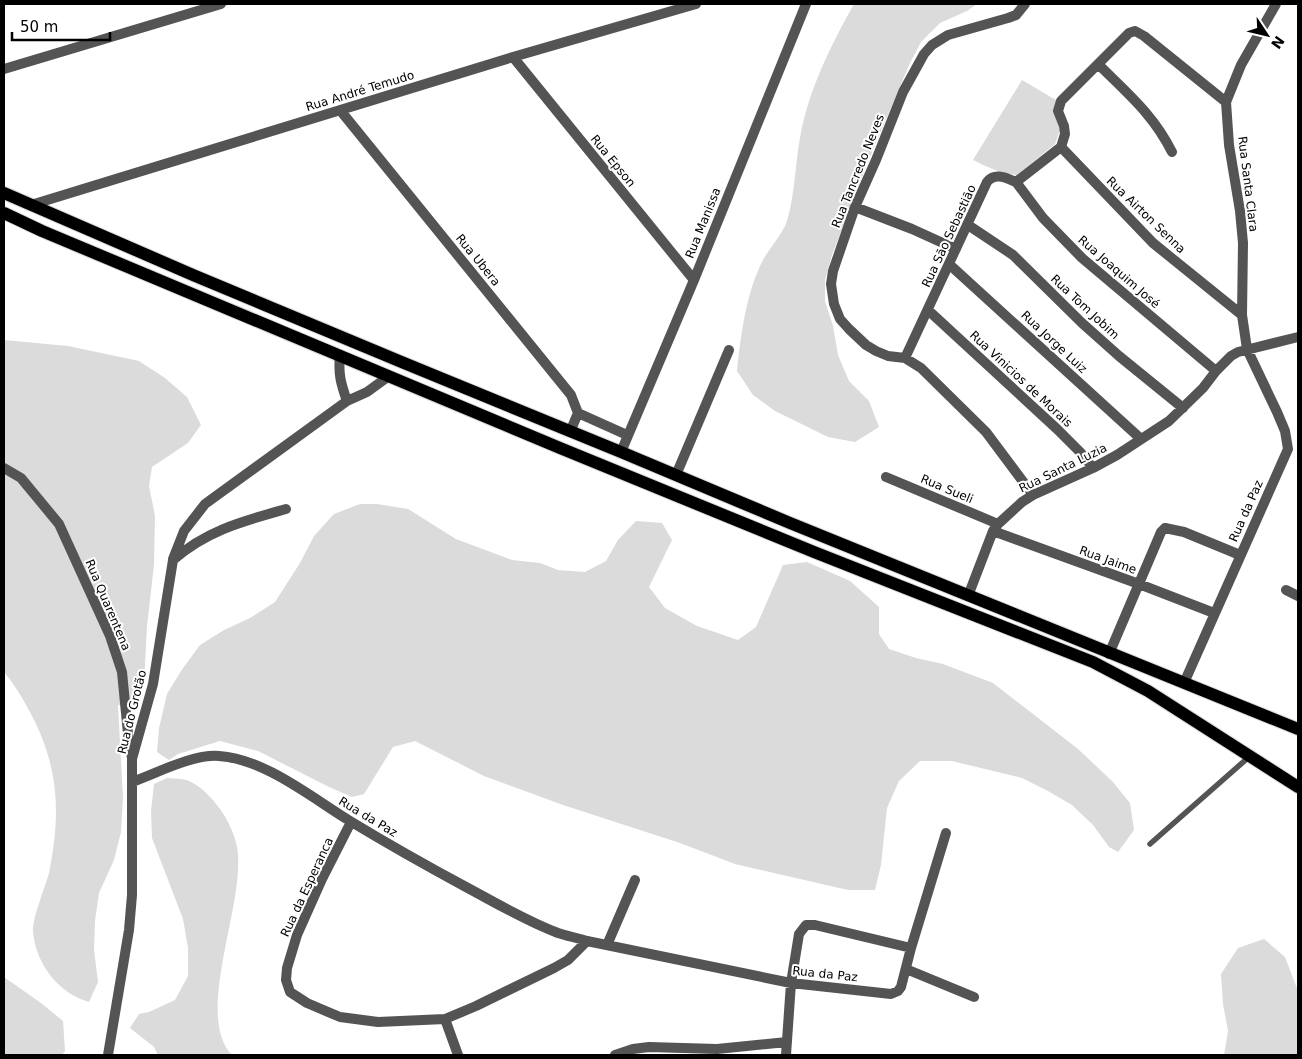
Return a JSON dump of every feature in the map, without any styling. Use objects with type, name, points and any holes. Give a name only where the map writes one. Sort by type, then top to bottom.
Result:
[{"type":"main road","points":[[4,193],[202,279],[570,432],[1109,654],[1298,729]]},
{"type":"main road","points":[[4,212],[59,238],[814,552],[1093,662],[1148,691],[1298,787]]},
{"type":"street","points":[[4,69],[220,4]]},
{"type":"street","name":"Rua André Temudo","points":[[31,205],[513,57],[696,4]]},
{"type":"street","name":"Rua Manissa","points":[[621,452],[694,280],[806,4]]},
{"type":"street","name":"Rua Tancredo Neves","points":[[1025,4],[1016,15],[948,35],[932,45],[917,64],[903,92],[855,207],[833,271],[831,284],[834,304],[840,319],[849,330],[866,344],[888,356],[905,358],[920,368],[986,432],[1033,495]]},
{"type":"street","name":"Rua Santa Clara","points":[[1247,349],[1242,315],[1243,243],[1240,211],[1228,145],[1226,102],[1241,65],[1276,4]]},
{"type":"street","points":[[1016,182],[1061,147],[1065,134],[1058,106],[1129,33],[1135,32],[1144,36],[1226,102]]},
{"type":"street","name":"Rua Epson","points":[[513,57],[694,280]]},
{"type":"street","points":[[1098,64],[1150,116],[1161,130],[1172,152]]},
{"type":"street","name":"Rua Ubera","points":[[340,110],[570,395],[578,414]]},
{"type":"street","name":"Rua Airton Senna","points":[[1061,147],[1153,242],[1242,315]]},
{"type":"street","name":"Rua Sāo Sebastiāo","points":[[905,358],[991,178],[1000,177],[1016,182]]},
{"type":"street","name":"Rua Joaquim José","points":[[1016,182],[1043,218],[1082,258],[1216,371]]},
{"type":"street","points":[[855,207],[912,229],[956,249]]},
{"type":"street","name":"Rua Tom Jobim","points":[[968,225],[1013,255],[1095,335],[1183,408]]},
{"type":"street","name":"Rua Jorge Luiz","points":[[950,265],[1140,439]]},
{"type":"street","name":"Rua Vinicios de Morais","points":[[929,311],[1057,428],[1093,468]]},
{"type":"street","name":"Rua Santa Luzia","points":[[968,596],[996,528],[1022,502],[1117,455],[1169,421],[1203,388],[1231,356],[1247,349],[1298,337]]},
{"type":"street","name":"Rua da Paz","points":[[1184,683],[1288,449],[1288,441],[1283,425],[1247,349]]},
{"type":"street","points":[[676,475],[729,350]]},
{"type":"street","points":[[340,355],[338,371],[347,401]]},
{"type":"street","name":"Rua do Grotão","points":[[108,1055],[129,930],[132,895],[132,759],[153,684],[173,560],[184,531],[205,504],[347,401],[367,392],[389,376]]},
{"type":"street","points":[[570,432],[578,414],[627,435]]},
{"type":"street","name":"Rua Quarentena","points":[[4,468],[21,478],[59,524],[110,636],[122,672],[128,744],[132,759]]},
{"type":"street","name":"Rua Sueli","points":[[886,477],[996,528]]},
{"type":"street","points":[[173,560],[198,540],[214,532],[246,520],[286,509]]},
{"type":"street","name":"Rua Jaime","points":[[996,528],[1214,613]]},
{"type":"street","points":[[1109,654],[1161,532],[1165,528],[1184,532],[1240,555]]},
{"type":"street","points":[[1286,590],[1298,596]]},
{"type":"street","name":"Rua da Paz","points":[[132,782],[198,758],[216,755],[251,762],[351,822],[509,910],[558,933],[587,941],[791,983],[891,994],[898,991],[901,987],[946,833]]},
{"type":"street","name":"Rua da Esperanca","points":[[351,822],[322,879],[297,935],[287,968],[286,980],[290,992],[307,1003],[340,1017],[378,1022],[445,1018]]},
{"type":"street","points":[[607,945],[635,880]]},
{"type":"street","points":[[786,1055],[791,983],[799,934],[806,925],[815,925],[911,948]]},
{"type":"street","points":[[458,1055],[445,1018],[476,1006],[554,968],[568,960],[587,941]]},
{"type":"street","points":[[906,969],[974,997]]},
{"type":"street","points":[[615,1055],[633,1049],[649,1047],[716,1049],[787,1042]]},
{"type":"lane","points":[[1150,844],[1250,756]]},
{"type":"shaded area","points":[[854,4],[977,4],[967,11],[940,23],[921,42],[910,63],[870,157],[832,255],[825,280],[825,301],[833,326],[838,355],[849,381],[869,401],[879,427],[855,442],[828,437],[775,411],[753,395],[737,371],[743,328],[752,286],[763,260],[787,221],[792,200],[800,138],[809,103],[821,69]]},
{"type":"shaded area","points":[[1022,80],[1056,100],[1056,119],[1060,130],[1055,144],[1017,175],[1000,172],[973,160]]},
{"type":"shaded area","points":[[4,340],[68,346],[139,361],[165,378],[187,397],[201,425],[188,443],[152,467],[149,486],[155,516],[154,565],[147,626],[144,683],[137,709],[118,705],[123,798],[121,832],[114,860],[99,893],[95,921],[94,950],[98,982],[89,1002],[68,992],[50,976],[39,955],[33,932],[37,911],[49,873],[53,851],[56,811],[52,772],[40,734],[22,698],[4,672]]},
{"type":"shaded area","points":[[360,504],[377,504],[408,509],[456,539],[512,560],[540,563],[558,570],[585,572],[606,561],[618,540],[636,521],[662,523],[672,540],[649,587],[665,608],[697,626],[738,640],[756,627],[783,565],[807,562],[850,581],[879,607],[879,634],[889,649],[943,664],[993,683],[1078,749],[1112,781],[1130,803],[1134,830],[1118,852],[1109,847],[1093,825],[1072,805],[1022,778],[952,761],[920,761],[899,781],[887,808],[881,865],[875,890],[848,890],[735,864],[680,843],[563,805],[484,776],[415,741],[393,747],[364,794],[352,797],[258,751],[220,741],[178,754],[169,760],[157,752],[159,728],[167,694],[200,645],[275,602],[300,563],[314,536],[334,514]]},
{"type":"shaded area","points":[[167,778],[187,780],[206,793],[226,818],[237,847],[238,870],[235,897],[219,986],[218,1013],[221,1037],[232,1055],[158,1055],[154,1047],[130,1028],[139,1014],[149,1012],[175,1000],[188,976],[188,948],[183,919],[152,838],[151,811],[154,784]]},
{"type":"shaded area","points":[[1264,939],[1285,957],[1298,991],[1298,1055],[1224,1055],[1228,1031],[1223,1004],[1221,974],[1238,948]]},
{"type":"shaded area","points":[[4,977],[63,1021],[65,1051],[62,1055],[4,1055]]}]
